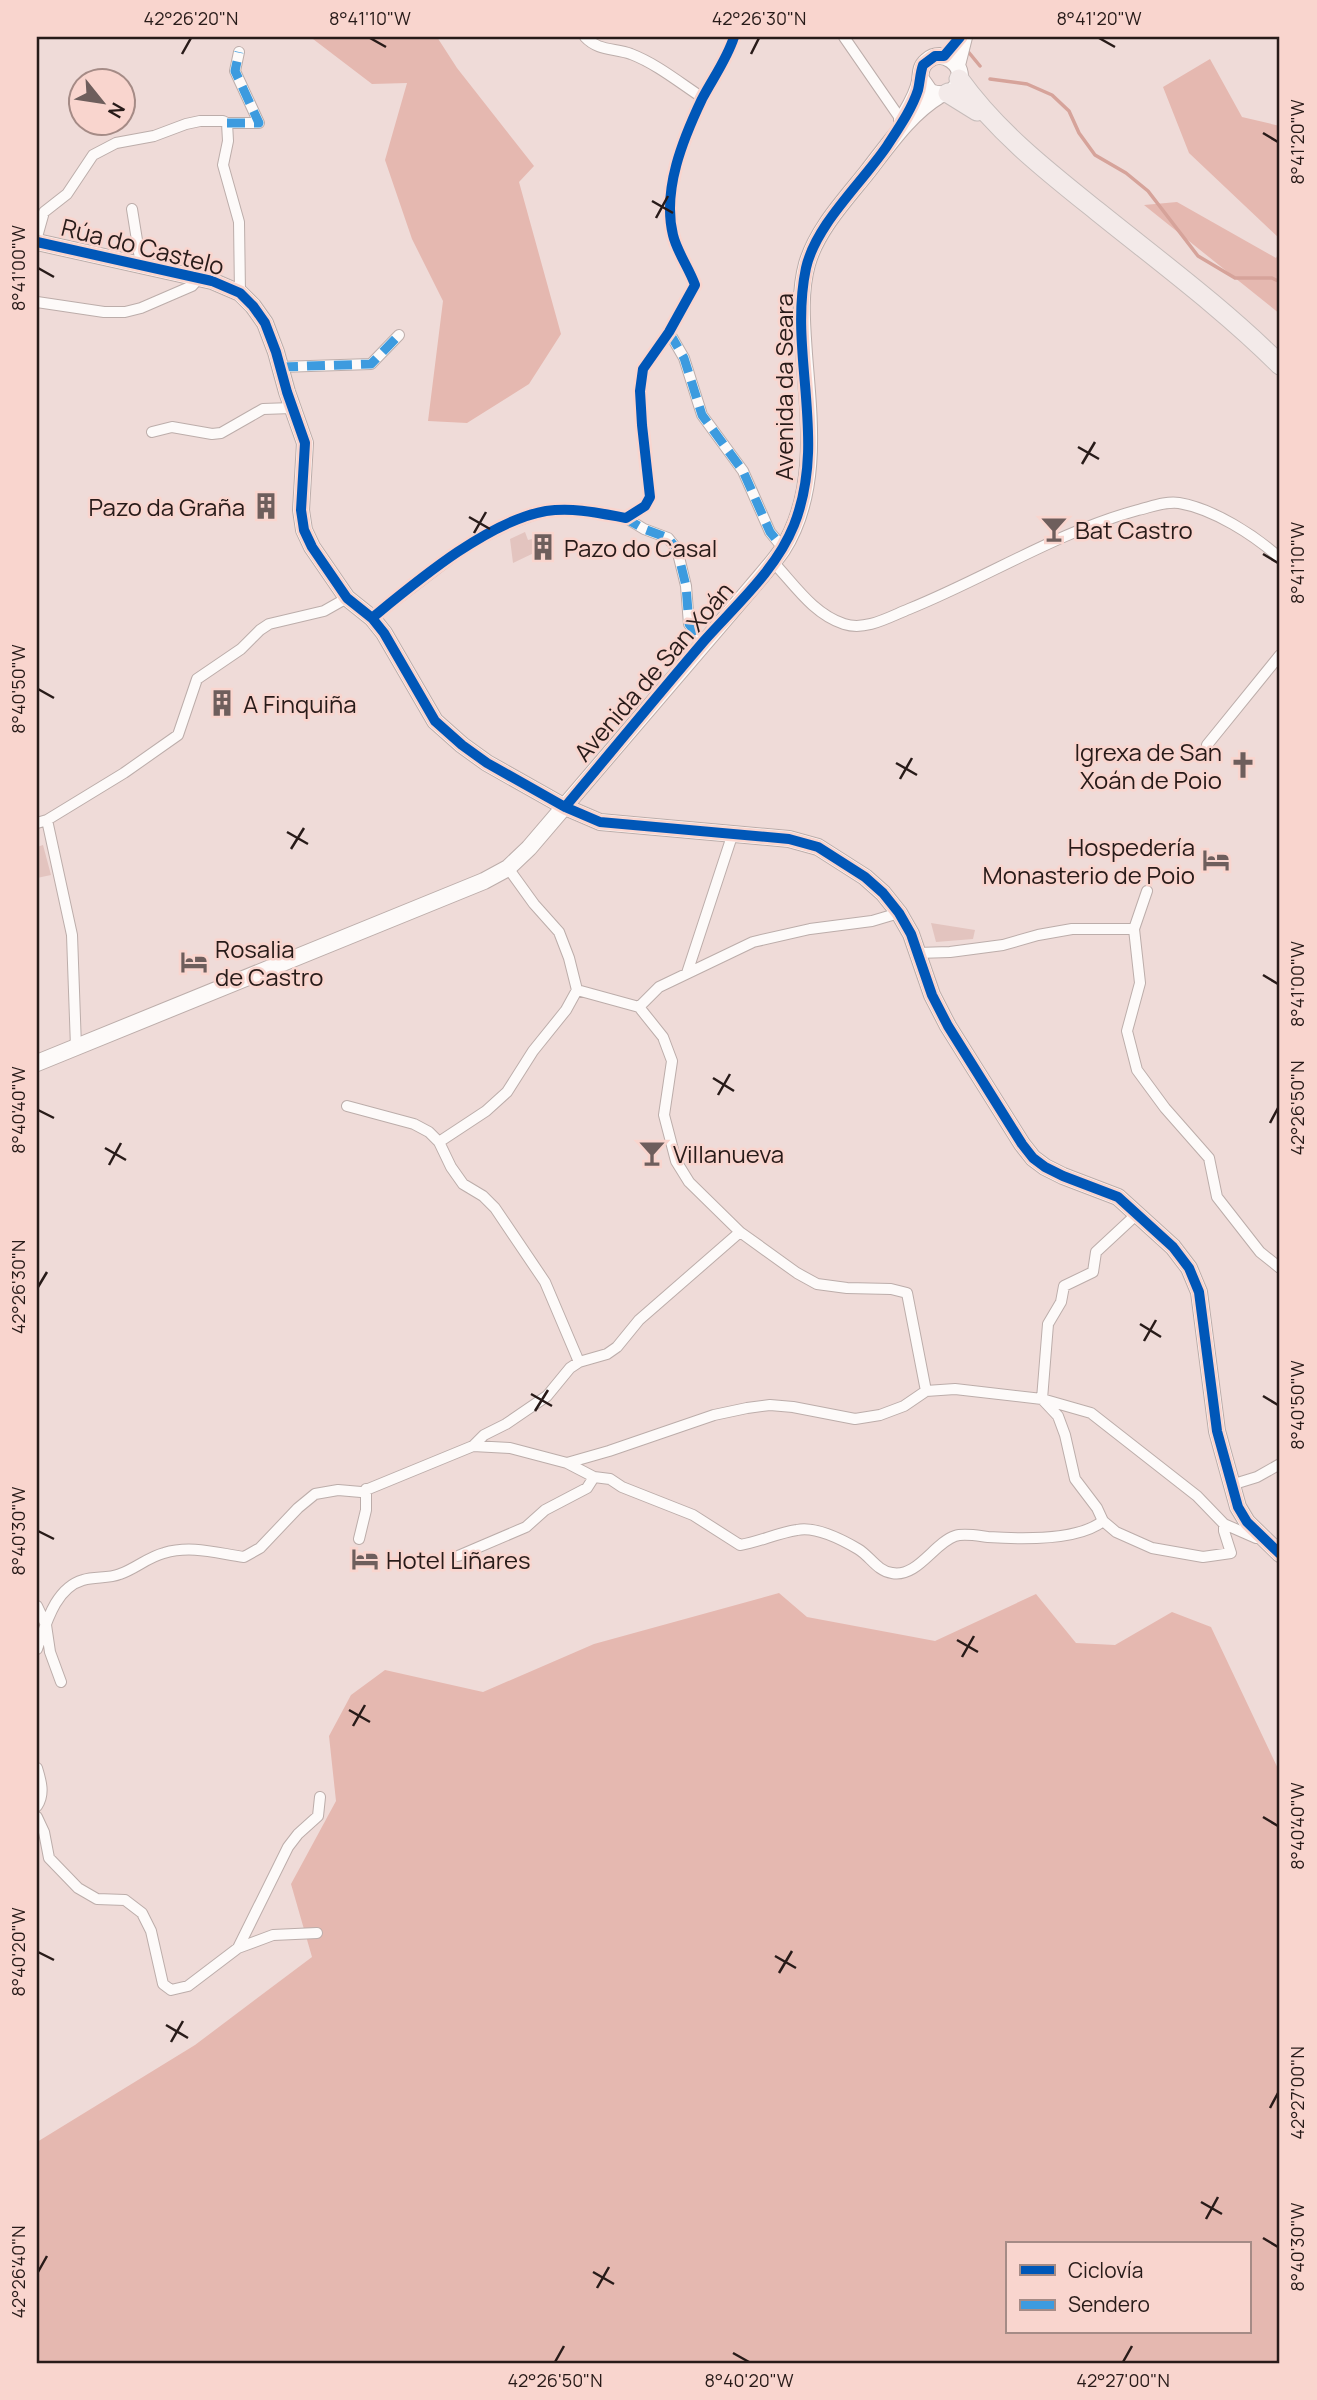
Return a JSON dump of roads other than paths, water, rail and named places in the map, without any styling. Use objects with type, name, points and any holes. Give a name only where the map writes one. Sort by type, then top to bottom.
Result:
[{"type":"highway","points":[[950,78],[1042,168],[1190,285],[1280,365]]},
{"type":"street","points":[[585,37],[593,45],[629,54],[647,62],[703,98]]},
{"type":"street","points":[[626,518],[645,506],[650,497],[640,391],[643,369],[669,332],[695,285],[673,237],[670,220],[675,169],[703,98],[731,48],[734,37]]},
{"type":"street","points":[[844,37],[902,121]]},
{"type":"street","points":[[921,79],[930,92],[950,78],[962,37]]},
{"type":"street","points":[[37,239],[44,212],[67,194],[93,155],[116,143],[154,136],[200,121],[259,123],[235,71],[239,51]]},
{"type":"street","name":"Avenida da Seara","points":[[778,555],[794,525],[808,475],[808,406],[802,293],[807,265],[821,234],[887,146],[950,78],[934,56],[926,61],[921,69],[917,93],[887,146]]},
{"type":"street","points":[[227,123],[228,141],[223,165],[239,222],[240,293]]},
{"type":"street","points":[[132,209],[141,265]]},
{"type":"street","name":"Rúa do Castelo","points":[[37,239],[199,278],[240,293],[253,306],[265,323],[304,443],[301,510],[304,530],[312,547],[348,598],[372,618],[396,652],[435,721],[462,745],[487,763],[565,807],[600,822],[789,839],[818,847],[865,877],[883,893],[911,934],[932,995],[948,1027],[1028,1151],[1045,1167],[1118,1197],[1173,1247],[1189,1268],[1199,1292],[1217,1431],[1231,1485],[1238,1507],[1247,1522],[1280,1554]]},
{"type":"street","points":[[37,302],[104,312],[125,312],[192,286],[199,278]]},
{"type":"street","points":[[669,332],[684,358],[702,415],[743,471],[778,555],[805,598],[831,619],[858,627],[878,621],[926,602],[1078,530],[1112,517],[1161,504],[1178,503],[1206,512],[1249,533],[1280,558]]},
{"type":"street","points":[[280,367],[371,364],[399,335]]},
{"type":"street","points":[[152,432],[172,427],[221,433],[263,409],[292,408]]},
{"type":"street","points":[[372,618],[468,545],[511,523],[544,511],[577,509],[626,518],[644,529],[668,538],[677,549],[686,586],[689,624],[703,643]]},
{"type":"street","name":"Avenida de San Xoán","points":[[37,1063],[484,881],[508,868],[530,848],[778,555]]},
{"type":"street","points":[[76,1048],[72,935],[42,821],[124,772],[178,735],[197,679],[241,649],[260,630],[269,624],[324,611],[348,598]]},
{"type":"street","points":[[1207,746],[1280,655]]},
{"type":"street","points":[[687,973],[733,834]]},
{"type":"street","points":[[439,1142],[486,1111],[508,1092],[533,1051],[566,1010],[577,990],[559,932],[534,904],[508,868]]},
{"type":"street","points":[[1146,891],[1134,929],[1140,983],[1127,1031],[1138,1070],[1165,1108],[1209,1158],[1217,1197],[1261,1252],[1280,1268]]},
{"type":"street","points":[[639,1007],[659,987],[753,942],[808,929],[872,921],[899,913]]},
{"type":"street","points":[[917,953],[1003,945],[1072,929],[1134,929]]},
{"type":"street","points":[[577,990],[639,1007],[663,1037],[672,1060],[664,1115],[676,1161],[689,1182],[740,1232],[817,1284],[891,1289],[908,1293],[926,1391]]},
{"type":"street","points":[[347,1106],[414,1124],[429,1132],[439,1142],[463,1184],[483,1196],[495,1208],[545,1282],[579,1362]]},
{"type":"street","points":[[1138,1213],[1096,1252],[1093,1272],[1064,1286],[1061,1302],[1048,1324],[1042,1399],[1058,1416],[1065,1435],[1074,1479],[1092,1500],[1103,1521],[1116,1532],[1152,1548],[1203,1557],[1231,1553],[1224,1524]]},
{"type":"street","points":[[473,1446],[484,1434],[506,1424],[547,1396],[561,1378],[579,1362],[607,1354],[617,1347],[639,1320],[740,1232]]},
{"type":"street","points":[[567,1463],[714,1415],[747,1408],[770,1405],[793,1407],[855,1419],[880,1415],[904,1406],[926,1391],[955,1389],[1042,1399],[1091,1413],[1197,1496],[1224,1524],[1256,1538],[1263,1537]]},
{"type":"street","points":[[37,1649],[59,1598],[72,1584],[85,1579],[122,1574],[163,1553],[206,1549],[244,1557],[260,1548],[298,1508],[316,1494],[338,1490],[361,1492],[473,1446],[510,1448],[567,1463],[594,1478],[610,1479],[622,1487],[693,1515],[740,1545],[798,1530],[811,1530],[835,1537],[860,1550],[883,1570],[894,1574],[906,1572],[956,1535],[1017,1539],[1093,1529],[1103,1521]]},
{"type":"street","points":[[1231,1485],[1257,1477],[1280,1464]]},
{"type":"street","points":[[458,1556],[526,1527],[545,1510],[587,1488],[594,1478]]},
{"type":"street","points":[[359,1539],[366,1510],[366,1489]]},
{"type":"street","points":[[37,1606],[46,1625],[50,1652],[61,1682]]},
{"type":"street","points":[[37,1768],[42,1786],[37,1806]]},
{"type":"street","points":[[238,1948],[288,1847],[298,1833],[318,1816],[320,1797]]},
{"type":"street","points":[[37,1816],[44,1832],[49,1858],[78,1888],[97,1899],[125,1900],[142,1913],[151,1931],[163,1984],[171,1990],[188,1986],[238,1948],[273,1935],[317,1933]]},
{"type":"waterway","points":[[966,49],[980,66]]},
{"type":"waterway","points":[[990,79],[1027,84],[1052,95],[1069,111],[1079,133],[1095,155],[1126,173],[1148,191],[1198,256],[1235,278],[1272,278],[1280,282]]},
{"type":"place","name":"Pazo da Graña","points":[[266,506]]},
{"type":"place","name":"Bat Castro","points":[[1054,529]]},
{"type":"place","name":"Pazo do Casal","points":[[543,547]]},
{"type":"place","name":"A Finquiña","points":[[222,703]]},
{"type":"place","name":"Igrexa de San Xoán de Poio","points":[[1243,765]]},
{"type":"place","name":"Hospedería Monasterio de Poio","points":[[1216,860]]},
{"type":"place","name":"Rosalia de Castro","points":[[194,962]]},
{"type":"place","name":"Villanueva","points":[[652,1153]]},
{"type":"place","name":"Hotel Liñares","points":[[365,1559]]}]
